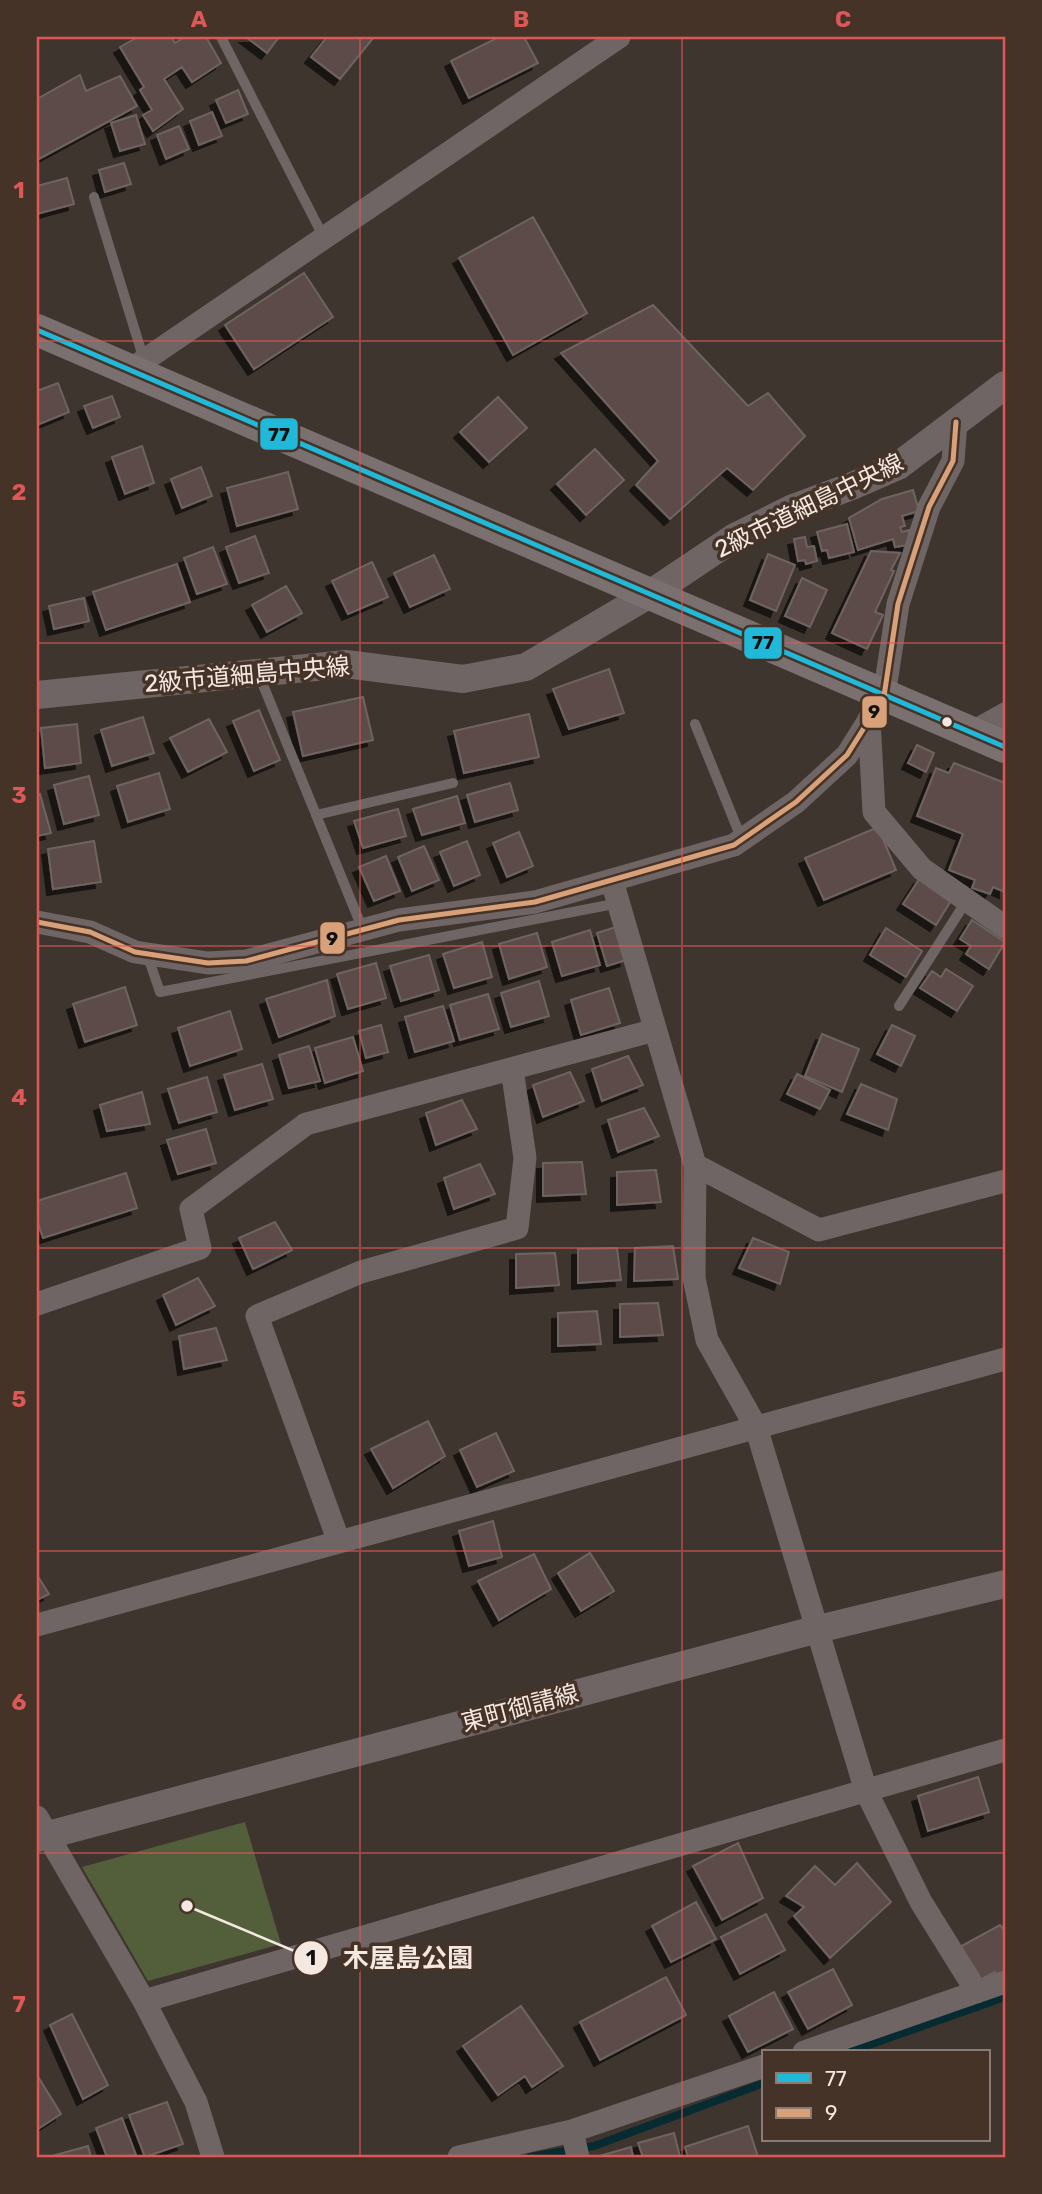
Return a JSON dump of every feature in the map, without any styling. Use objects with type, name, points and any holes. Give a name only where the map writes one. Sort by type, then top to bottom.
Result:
[{"type":"main road","points":[[37,330],[137,365],[650,594],[877,707],[971,733],[1005,747]]},
{"type":"street","points":[[137,365],[619,37]]},
{"type":"street","name":"2級市道細島中央線","points":[[37,695],[346,664],[463,679],[526,667],[650,594],[735,537],[793,508],[898,466],[1005,385]]},
{"type":"street","points":[[956,422],[953,461],[929,507],[898,604],[877,707],[874,811],[922,869],[1005,927]]},
{"type":"street","points":[[37,922],[90,932],[135,952],[208,963],[246,961],[399,920],[547,908],[612,881],[734,845],[796,802],[847,755],[877,707]]},
{"type":"street","points":[[971,733],[1005,714]]},
{"type":"street","points":[[612,881],[695,1165],[694,1279],[707,1340],[756,1426],[866,1791],[921,1902],[977,1992]]},
{"type":"street","points":[[37,1304],[200,1248],[191,1209],[306,1124],[655,1030]]},
{"type":"street","points":[[339,1542],[257,1316],[361,1272],[517,1228],[526,1158],[512,1069]]},
{"type":"street","points":[[695,1165],[819,1230],[1005,1181]]},
{"type":"street","points":[[37,1625],[1005,1359]]},
{"type":"street","name":"東町御請線","points":[[40,1830],[818,1629],[1005,1584]]},
{"type":"street","points":[[144,2001],[1005,1750]]},
{"type":"street","points":[[40,1830],[144,2001],[196,2102],[213,2157]]},
{"type":"street","points":[[810,2050],[1005,1982]]},
{"type":"street","points":[[459,2157],[572,2131],[762,2067]]},
{"type":"street","points":[[572,2131],[578,2157]]},
{"type":"lane","points":[[221,37],[324,238]]},
{"type":"lane","points":[[94,197],[137,365]]},
{"type":"lane","points":[[258,673],[363,930]]},
{"type":"lane","points":[[695,724],[742,840]]},
{"type":"lane","points":[[317,815],[453,783]]},
{"type":"lane","points":[[899,1006],[967,900]]},
{"type":"lane","points":[[147,954],[160,992],[547,908],[619,903]]},
{"type":"green space","points":[[245,1822],[281,1944],[148,1981],[82,1867]]},
{"type":"building","points":[[138,37],[171,37],[175,43],[182,37],[206,37],[221,63],[192,82],[182,67],[164,79],[183,109],[153,131],[143,115],[152,110],[140,90],[144,87],[120,47]]},
{"type":"building","points":[[246,37],[279,37],[267,53]]},
{"type":"building","points":[[327,37],[374,37],[340,79],[311,57]]},
{"type":"building","points":[[499,37],[524,37],[538,63],[469,98],[451,61]]},
{"type":"building","points":[[80,75],[86,91],[120,76],[137,106],[37,160],[37,99]]},
{"type":"building","points":[[238,90],[248,114],[226,123],[216,100]]},
{"type":"building","points":[[212,112],[222,136],[199,145],[190,121]]},
{"type":"building","points":[[136,115],[145,144],[120,151],[111,123]]},
{"type":"building","points":[[179,126],[189,149],[166,159],[157,135]]},
{"type":"building","points":[[124,163],[131,184],[105,192],[99,170]]},
{"type":"building","points":[[67,178],[74,204],[37,214],[37,186]]},
{"type":"building","points":[[533,217],[587,313],[513,355],[459,258]]},
{"type":"building","points":[[304,273],[333,317],[254,369],[225,325]]},
{"type":"building","points":[[653,305],[748,406],[768,393],[805,436],[753,490],[727,468],[670,519],[636,485],[658,461],[561,353]]},
{"type":"building","points":[[58,383],[69,412],[37,425],[37,391]]},
{"type":"building","points":[[112,396],[120,417],[93,428],[84,406]]},
{"type":"building","points":[[498,397],[527,428],[489,462],[460,432]]},
{"type":"building","points":[[142,446],[154,483],[125,494],[112,457]]},
{"type":"building","points":[[595,449],[624,480],[586,515],[557,484]]},
{"type":"building","points":[[201,467],[212,496],[182,508],[171,479]]},
{"type":"building","points":[[288,472],[298,509],[237,526],[227,488]]},
{"type":"building","points":[[913,490],[919,511],[902,516],[905,526],[900,527],[902,532],[909,530],[908,545],[895,547],[893,539],[858,550],[849,518],[882,499]]},
{"type":"building","points":[[847,524],[854,552],[829,558],[827,550],[822,551],[817,532]]},
{"type":"building","points":[[255,536],[269,573],[239,583],[226,547]]},
{"type":"building","points":[[805,537],[807,547],[814,546],[817,561],[806,564],[805,560],[798,561],[794,539]]},
{"type":"building","points":[[213,547],[227,584],[197,594],[184,558]]},
{"type":"building","points":[[871,551],[900,553],[875,612],[883,615],[867,649],[832,633]]},
{"type":"building","points":[[768,554],[795,565],[776,611],[750,600]]},
{"type":"building","points":[[434,555],[450,589],[410,607],[394,573]]},
{"type":"building","points":[[372,562],[388,597],[348,614],[332,581]]},
{"type":"building","points":[[177,564],[190,602],[106,630],[93,592]]},
{"type":"building","points":[[802,578],[827,590],[810,627],[785,616]]},
{"type":"building","points":[[286,586],[302,613],[267,632],[252,605]]},
{"type":"building","points":[[84,598],[89,621],[54,629],[49,606]]},
{"type":"building","points":[[609,669],[624,713],[569,729],[553,689]]},
{"type":"building","points":[[363,697],[373,740],[303,756],[293,712]]},
{"type":"building","points":[[259,710],[280,760],[254,771],[233,721]]},
{"type":"building","points":[[529,714],[539,757],[464,773],[454,731]]},
{"type":"building","points":[[143,717],[154,753],[112,766],[101,730]]},
{"type":"building","points":[[209,719],[227,752],[188,772],[170,738]]},
{"type":"building","points":[[77,724],[81,763],[45,768],[41,728]]},
{"type":"building","points":[[917,745],[934,753],[926,772],[908,763]]},
{"type":"building","points":[[954,763],[1005,783],[1005,892],[993,887],[990,894],[972,888],[975,880],[949,870],[963,834],[917,816],[936,768],[949,773]]},
{"type":"building","points":[[159,773],[170,809],[128,822],[117,786]]},
{"type":"building","points":[[89,776],[99,815],[64,824],[54,785]]},
{"type":"building","points":[[510,783],[518,810],[475,822],[467,795]]},
{"type":"building","points":[[40,794],[51,833],[37,836],[37,795]]},
{"type":"building","points":[[457,796],[465,823],[422,835],[413,809]]},
{"type":"building","points":[[398,809],[406,836],[363,848],[354,821]]},
{"type":"building","points":[[878,827],[896,870],[824,900],[805,858]]},
{"type":"building","points":[[519,832],[533,866],[507,877],[493,843]]},
{"type":"building","points":[[94,841],[101,882],[53,889],[48,849]]},
{"type":"building","points":[[467,841],[480,875],[454,886],[440,852]]},
{"type":"building","points":[[424,846],[439,880],[412,891],[398,857]]},
{"type":"building","points":[[386,856],[400,891],[374,901],[359,867]]},
{"type":"building","points":[[920,878],[952,899],[936,925],[903,904]]},
{"type":"building","points":[[972,920],[1005,942],[989,969],[966,954],[971,946],[960,939]]},
{"type":"building","points":[[616,927],[626,960],[607,966],[597,933]]},
{"type":"building","points":[[886,928],[922,951],[906,977],[870,955]]},
{"type":"building","points":[[590,930],[600,965],[562,976],[552,942]]},
{"type":"building","points":[[537,933],[547,967],[509,979],[499,944]]},
{"type":"building","points":[[482,942],[492,977],[454,988],[443,954]]},
{"type":"building","points":[[429,955],[439,990],[401,1001],[390,966]]},
{"type":"building","points":[[376,963],[386,998],[348,1009],[337,974]]},
{"type":"building","points":[[946,969],[973,986],[957,1011],[920,988],[932,971],[941,977]]},
{"type":"building","points":[[327,980],[335,1016],[279,1037],[266,999]]},
{"type":"building","points":[[539,981],[549,1016],[511,1027],[501,993]]},
{"type":"building","points":[[125,987],[137,1025],[85,1042],[73,1004]]},
{"type":"building","points":[[609,988],[620,1023],[581,1035],[571,1000]]},
{"type":"building","points":[[488,994],[499,1029],[460,1040],[450,1005]]},
{"type":"building","points":[[443,1006],[454,1041],[415,1052],[405,1017]]},
{"type":"building","points":[[230,1011],[242,1049],[190,1066],[178,1028]]},
{"type":"building","points":[[381,1025],[388,1052],[366,1058],[359,1031]]},
{"type":"building","points":[[892,1025],[915,1036],[901,1066],[877,1054]]},
{"type":"building","points":[[822,1034],[859,1049],[842,1092],[805,1076]]},
{"type":"building","points":[[353,1037],[363,1071],[325,1083],[315,1048]]},
{"type":"building","points":[[309,1046],[320,1081],[289,1088],[279,1055]]},
{"type":"building","points":[[628,1056],[643,1085],[602,1101],[592,1069]]},
{"type":"building","points":[[262,1064],[273,1099],[235,1110],[224,1075]]},
{"type":"building","points":[[570,1072],[584,1101],[543,1117],[533,1085]]},
{"type":"building","points":[[797,1074],[830,1090],[820,1109],[787,1094]]},
{"type":"building","points":[[207,1077],[217,1112],[179,1123],[168,1089]]},
{"type":"building","points":[[861,1084],[897,1099],[888,1130],[847,1114]]},
{"type":"building","points":[[142,1092],[150,1124],[107,1131],[100,1105]]},
{"type":"building","points":[[462,1100],[477,1129],[436,1145],[426,1113]]},
{"type":"building","points":[[644,1108],[659,1136],[618,1152],[608,1120]]},
{"type":"building","points":[[206,1129],[216,1163],[178,1174],[167,1140]]},
{"type":"building","points":[[582,1162],[586,1194],[543,1196],[543,1163]]},
{"type":"building","points":[[480,1164],[495,1194],[454,1209],[444,1178]]},
{"type":"building","points":[[656,1170],[661,1202],[617,1205],[617,1172]]},
{"type":"building","points":[[126,1173],[137,1208],[43,1238],[37,1220],[37,1201]]},
{"type":"building","points":[[275,1222],[292,1250],[253,1269],[239,1238]]},
{"type":"building","points":[[753,1238],[789,1252],[780,1284],[739,1268]]},
{"type":"building","points":[[673,1246],[678,1279],[634,1281],[635,1248]]},
{"type":"building","points":[[617,1248],[621,1280],[578,1283],[578,1249]]},
{"type":"building","points":[[555,1253],[559,1285],[516,1288],[516,1254]]},
{"type":"building","points":[[198,1278],[215,1306],[176,1325],[163,1295]]},
{"type":"building","points":[[658,1303],[663,1335],[620,1337],[620,1304]]},
{"type":"building","points":[[597,1311],[601,1344],[558,1346],[558,1313]]},
{"type":"building","points":[[216,1328],[227,1360],[184,1369],[179,1336]]},
{"type":"building","points":[[428,1421],[445,1456],[393,1488],[371,1449]]},
{"type":"building","points":[[496,1433],[514,1471],[477,1487],[460,1450]]},
{"type":"building","points":[[493,1521],[502,1557],[469,1566],[459,1531]]},
{"type":"building","points":[[590,1553],[614,1591],[581,1611],[558,1573]]},
{"type":"building","points":[[534,1554],[551,1589],[499,1620],[478,1581]]},
{"type":"building","points":[[37,1575],[49,1594],[37,1600]]},
{"type":"building","points":[[978,1777],[989,1812],[928,1831],[918,1796]]},
{"type":"building","points":[[738,1843],[763,1898],[722,1920],[693,1866]]},
{"type":"building","points":[[857,1863],[891,1902],[830,1958],[794,1916],[804,1907],[786,1896],[815,1866],[835,1885]]},
{"type":"building","points":[[696,1902],[716,1939],[671,1962],[652,1926]]},
{"type":"building","points":[[766,1914],[785,1950],[740,1974],[721,1937]]},
{"type":"building","points":[[1000,1925],[1005,1931],[1005,1973],[997,1977],[995,1972],[978,1981],[958,1948]]},
{"type":"building","points":[[833,1969],[852,2005],[808,2029],[788,1992]]},
{"type":"building","points":[[666,1977],[686,2015],[600,2060],[580,2022]]},
{"type":"building","points":[[774,1992],[793,2029],[748,2052],[729,2016]]},
{"type":"building","points":[[521,2006],[563,2066],[532,2087],[525,2076],[498,2095],[463,2046]]},
{"type":"building","points":[[72,2014],[108,2085],[83,2099],[50,2025]]},
{"type":"building","points":[[37,2075],[61,2114],[38,2129],[37,2125]]},
{"type":"building","points":[[167,2102],[183,2144],[145,2157],[129,2115]]},
{"type":"building","points":[[122,2118],[136,2155],[107,2157],[96,2128]]},
{"type":"building","points":[[748,2126],[758,2157],[688,2157],[685,2147]]},
{"type":"building","points":[[674,2133],[680,2157],[643,2157],[638,2143]]},
{"type":"building","points":[[88,2146],[91,2157],[52,2157],[52,2156]]},
{"type":"building","points":[[631,2147],[633,2157],[596,2157]]},
{"type":"waterway","points":[[855,2050],[1005,1997]]},
{"type":"waterway","points":[[530,2157],[594,2146],[762,2084]]},
{"type":"transit line","name":"77","points":[[37,330],[1005,747]]},
{"type":"transit line","name":"9","points":[[37,922],[90,932],[135,952],[208,963],[246,961],[399,920],[535,902],[734,845],[796,802],[847,755],[884,696],[898,604],[929,507],[953,461],[956,422]]},
{"type":"place","name":"木屋島公園","points":[[187,1906]]}]
